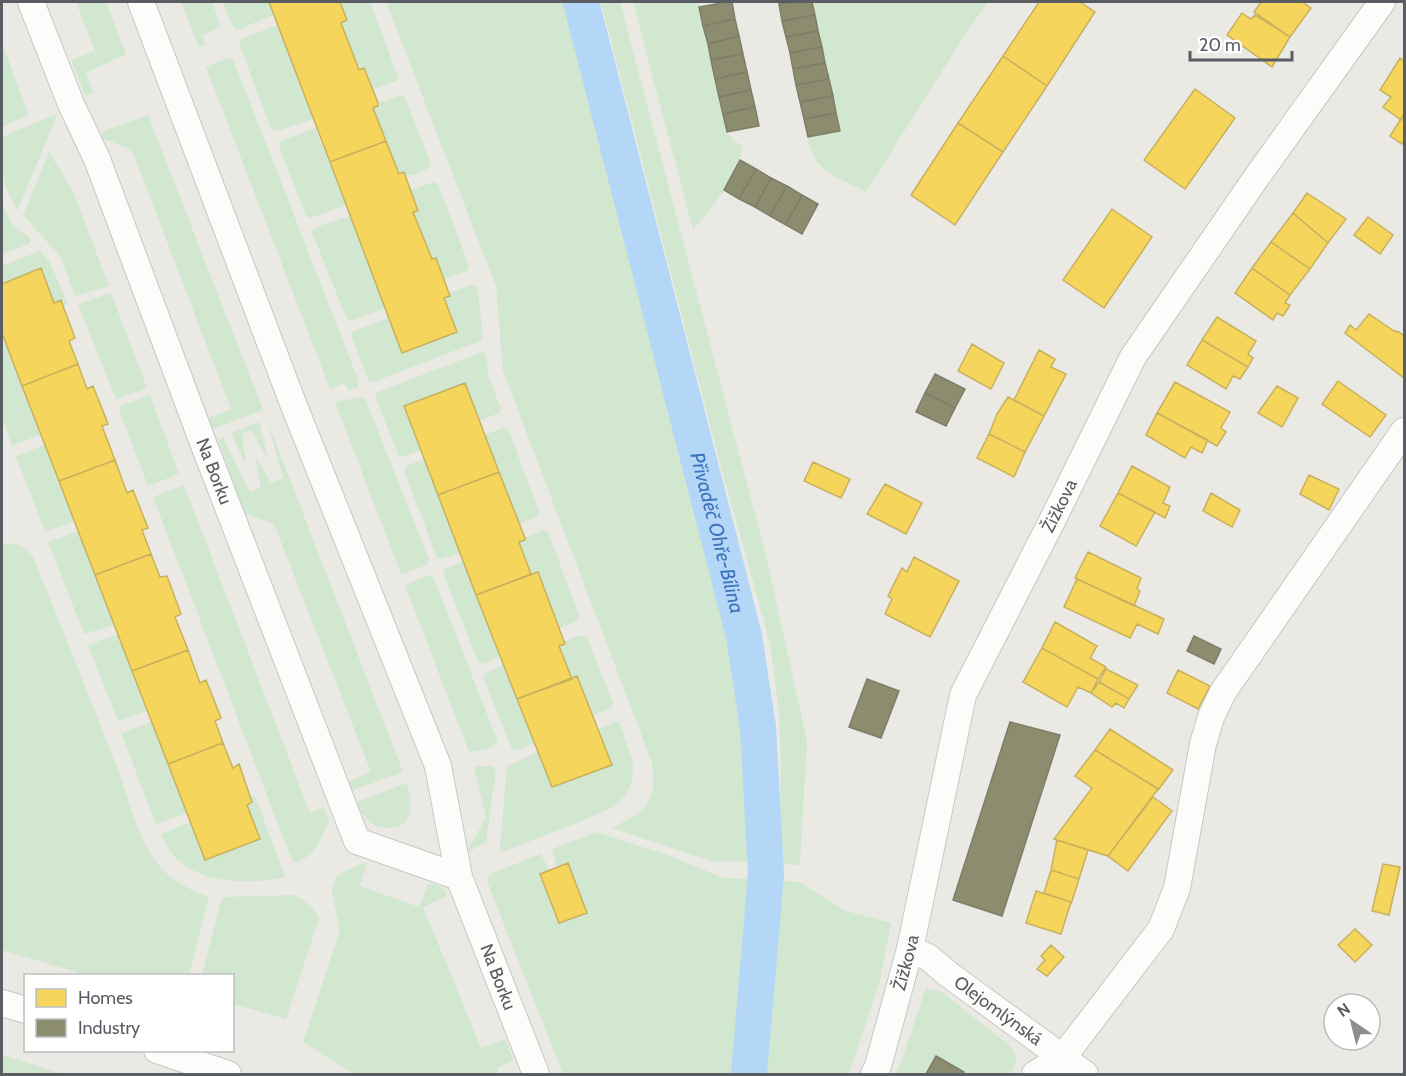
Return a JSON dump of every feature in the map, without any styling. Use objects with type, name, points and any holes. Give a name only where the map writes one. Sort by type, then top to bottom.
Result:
[{"type":"street","name":"Na Borku","points":[[31,2],[71,104],[97,159],[202,440],[357,841],[459,878]]},
{"type":"street","name":"Na Borku","points":[[141,2],[294,406],[438,766],[459,878],[536,1074]]},
{"type":"street","name":"Žižkova","points":[[874,1074],[910,949],[963,695],[1132,357],[1382,2]]},
{"type":"street","points":[[1035,1074],[1063,1057],[1161,929],[1177,888],[1203,744],[1210,717],[1222,692],[1404,431]]},
{"type":"street","name":"Olejomlýnská","points":[[910,949],[928,957],[1085,1074]]},
{"type":"street","points":[[2,1003],[24,1009]]},
{"type":"street","points":[[163,1052],[228,1074]]},
{"type":"green space","points":[[76,2],[106,2],[126,54],[86,73],[94,92],[85,96],[71,60],[95,51]]},
{"type":"green space","points":[[181,2],[212,2],[221,26],[203,35],[205,45],[199,48]]},
{"type":"green space","points":[[223,2],[269,2],[274,15],[237,30],[233,27]]},
{"type":"green space","points":[[340,2],[370,2],[398,77],[396,81],[372,90],[364,68],[359,70],[341,23],[347,20]]},
{"type":"green space","points":[[386,2],[563,2],[730,639],[745,734],[751,862],[724,861],[718,863],[612,828],[634,816],[648,803],[653,785],[651,760],[503,371],[496,286]]},
{"type":"green space","points":[[601,2],[620,2],[766,556],[807,742],[800,865],[778,863],[781,765],[779,711],[770,643],[717,452]]},
{"type":"green space","points":[[633,2],[698,2],[727,132],[734,141],[742,145],[740,157],[730,180],[717,201],[693,230]]},
{"type":"green space","points":[[812,2],[988,2],[866,192],[828,172],[821,166],[810,149],[808,137],[840,131]]},
{"type":"green space","points":[[278,25],[313,119],[277,131],[271,129],[239,43],[241,39]]},
{"type":"green space","points":[[2,43],[29,115],[2,127]]},
{"type":"green space","points":[[230,57],[233,59],[359,382],[357,388],[349,390],[344,383],[330,389],[206,67]]},
{"type":"green space","points":[[401,95],[405,97],[431,164],[425,170],[412,175],[399,174],[373,108],[378,103]]},
{"type":"green space","points":[[57,114],[18,210],[8,192],[3,175],[2,137]]},
{"type":"green space","points":[[148,115],[263,410],[213,429],[208,418],[231,409],[132,150],[100,137],[104,131]]},
{"type":"green space","points":[[315,128],[346,205],[310,218],[306,216],[279,146],[281,141]]},
{"type":"green space","points":[[49,152],[73,191],[109,286],[75,296],[60,256],[23,215]]},
{"type":"green space","points":[[433,182],[438,184],[469,266],[467,271],[444,279],[436,258],[432,259],[413,212],[417,211],[410,191]]},
{"type":"green space","points":[[2,204],[13,225],[31,239],[29,244],[2,254],[2,238],[4,237]]},
{"type":"green space","points":[[350,216],[385,308],[351,321],[346,317],[312,232],[316,227]]},
{"type":"green space","points":[[40,251],[50,262],[68,305],[54,303],[41,268],[2,284],[2,266]]},
{"type":"green space","points":[[472,285],[477,286],[483,337],[480,341],[373,382],[368,380],[351,335],[354,331],[388,318],[402,353],[457,332],[444,298],[450,296],[449,293]]},
{"type":"green space","points":[[111,293],[147,388],[116,399],[78,304]]},
{"type":"green space","points":[[6,343],[41,434],[12,446],[2,418],[2,345]]},
{"type":"green space","points":[[482,352],[486,354],[489,378],[501,409],[499,413],[479,421],[465,383],[404,406],[421,450],[402,457],[398,455],[375,396],[378,392]]},
{"type":"green space","points":[[150,395],[179,474],[148,486],[118,407]]},
{"type":"green space","points":[[360,397],[366,400],[429,560],[427,565],[401,574],[335,402]]},
{"type":"green space","points":[[267,420],[403,772],[351,791],[347,782],[371,772],[274,524],[245,513],[218,440],[223,437],[250,492],[261,487],[255,456],[271,483],[283,478]]},
{"type":"green space","points":[[259,422],[268,459],[251,430],[242,434],[246,465],[231,433]]},
{"type":"green space","points":[[505,427],[509,431],[539,512],[537,517],[519,524],[485,435]]},
{"type":"green space","points":[[45,445],[74,521],[45,532],[16,456]]},
{"type":"green space","points":[[424,459],[460,553],[441,559],[437,557],[404,471],[406,466]]},
{"type":"green space","points":[[184,485],[310,813],[324,807],[329,822],[312,853],[301,861],[294,862],[291,858],[153,497]]},
{"type":"green space","points":[[543,530],[548,532],[579,616],[577,621],[559,628],[538,572],[531,574],[519,542]]},
{"type":"green space","points":[[79,531],[114,625],[84,634],[48,542]]},
{"type":"green space","points":[[10,543],[22,546],[33,557],[148,849],[159,866],[172,878],[209,897],[189,974],[83,974],[2,950],[2,546]]},
{"type":"green space","points":[[463,561],[500,656],[484,664],[478,662],[443,572]]},
{"type":"green space","points":[[429,575],[433,577],[498,742],[489,749],[469,752],[405,585]]},
{"type":"green space","points":[[118,634],[147,711],[118,721],[88,645]]},
{"type":"green space","points":[[582,635],[587,638],[613,703],[611,708],[593,715],[578,676],[572,679],[559,646],[565,644],[564,641]]},
{"type":"green space","points":[[503,665],[534,743],[515,751],[512,749],[483,677],[486,673]]},
{"type":"green space","points":[[152,722],[187,813],[156,824],[121,733]]},
{"type":"green space","points":[[615,722],[620,723],[633,764],[632,781],[625,796],[613,807],[503,852],[500,849],[507,766],[538,752],[552,787],[611,765],[598,729]]},
{"type":"green space","points":[[474,766],[492,766],[496,770],[486,842],[465,854],[486,818]]},
{"type":"green space","points":[[407,783],[410,811],[404,823],[399,826],[386,828],[375,825],[354,803]]},
{"type":"green space","points":[[255,796],[285,877],[255,881],[223,880],[193,871],[167,847],[161,834],[190,822],[260,839],[247,805],[252,802],[251,797]]},
{"type":"green space","points":[[597,832],[676,858],[723,878],[751,879],[738,1074],[563,1074],[487,881],[490,874],[541,854],[549,870],[540,874],[559,923],[587,913],[568,864],[557,867],[552,849]]},
{"type":"green space","points":[[367,862],[360,886],[419,907],[428,884],[440,887],[446,893],[447,896],[423,907],[481,1048],[506,1039],[513,1060],[498,1068],[497,1074],[354,1074],[303,1042],[340,930],[332,887],[341,874]]},
{"type":"green space","points":[[779,881],[799,882],[846,911],[891,923],[879,984],[849,1074],[765,1074]]},
{"type":"green space","points":[[294,895],[309,905],[319,919],[286,1019],[234,1004],[234,974],[202,974],[221,901],[224,897]]},
{"type":"green space","points":[[926,988],[942,992],[1010,1046],[1017,1058],[1011,1074],[895,1074]]},
{"type":"green space","points":[[2,1055],[63,1074],[2,1074]]},
{"type":"building: Homes","points":[[269,2],[340,2],[347,20],[341,23],[359,70],[364,68],[378,103],[378,106],[373,108],[386,141],[330,162]]},
{"type":"building: Homes","points":[[1039,2],[1080,2],[1095,12],[1047,86],[1003,56]]},
{"type":"building: Homes","points":[[1261,2],[1302,2],[1311,8],[1290,37],[1254,12]]},
{"type":"building: Homes","points":[[1242,13],[1251,19],[1255,15],[1290,37],[1272,67],[1227,35]]},
{"type":"building: Homes","points":[[1003,56],[1047,86],[1003,152],[958,123]]},
{"type":"building: Homes","points":[[1400,58],[1404,61],[1404,114],[1401,120],[1383,107],[1391,97],[1380,90]]},
{"type":"building: Homes","points":[[1195,89],[1235,118],[1185,189],[1144,160]]},
{"type":"building: Homes","points":[[1404,114],[1404,140],[1402,144],[1390,136]]},
{"type":"building: Homes","points":[[958,123],[1003,152],[955,225],[911,195]]},
{"type":"building: Homes","points":[[386,141],[399,174],[404,172],[418,211],[413,212],[432,259],[436,258],[450,296],[444,298],[457,332],[402,353],[330,162]]},
{"type":"building: Homes","points":[[1307,193],[1346,219],[1328,243],[1293,213]]},
{"type":"building: Homes","points":[[1112,209],[1152,237],[1104,308],[1063,280]]},
{"type":"building: Homes","points":[[1293,213],[1328,243],[1310,269],[1271,242]]},
{"type":"building: Homes","points":[[1368,217],[1393,235],[1380,254],[1354,235]]},
{"type":"building: Homes","points":[[1271,242],[1310,269],[1290,295],[1252,268]]},
{"type":"building: Homes","points":[[41,268],[54,303],[61,300],[75,338],[69,341],[78,364],[22,386],[2,333],[2,284]]},
{"type":"building: Homes","points":[[1252,268],[1290,295],[1285,303],[1290,305],[1283,316],[1277,313],[1273,320],[1235,293]]},
{"type":"building: Homes","points":[[1369,314],[1404,336],[1404,378],[1345,333],[1350,325],[1356,330]]},
{"type":"building: Homes","points":[[1217,317],[1256,341],[1248,354],[1253,358],[1248,367],[1202,340]]},
{"type":"building: Homes","points":[[1202,340],[1248,367],[1240,379],[1233,376],[1226,389],[1187,365]]},
{"type":"building: Homes","points":[[972,344],[1004,363],[991,389],[958,371]]},
{"type":"building: Homes","points":[[1039,350],[1055,359],[1051,367],[1066,374],[1044,416],[1014,400]]},
{"type":"building: Homes","points":[[78,364],[87,389],[93,386],[103,411],[108,424],[102,426],[115,460],[59,481],[22,386]]},
{"type":"building: Homes","points":[[1338,381],[1386,415],[1370,437],[1322,404]]},
{"type":"building: Homes","points":[[1175,382],[1230,412],[1221,428],[1226,432],[1217,446],[1157,413]]},
{"type":"building: Homes","points":[[465,383],[499,472],[438,495],[404,406]]},
{"type":"building: Homes","points":[[1277,386],[1298,398],[1282,427],[1258,413]]},
{"type":"building: Homes","points":[[1008,397],[1044,416],[1025,452],[989,434],[997,414]]},
{"type":"building: Homes","points":[[1157,413],[1208,440],[1202,453],[1191,447],[1185,458],[1146,435]]},
{"type":"building: Homes","points":[[989,434],[1025,452],[1014,477],[977,458]]},
{"type":"building: Homes","points":[[115,460],[127,493],[133,490],[148,528],[142,530],[151,554],[95,575],[59,481]]},
{"type":"building: Homes","points":[[813,462],[850,479],[841,498],[804,481]]},
{"type":"building: Homes","points":[[1132,466],[1170,487],[1163,503],[1170,506],[1165,518],[1118,493]]},
{"type":"building: Homes","points":[[499,472],[525,538],[519,542],[531,574],[476,595],[438,495]]},
{"type":"building: Homes","points":[[1309,475],[1339,489],[1329,510],[1300,494]]},
{"type":"building: Homes","points":[[885,484],[922,503],[906,534],[867,514]]},
{"type":"building: Homes","points":[[1118,493],[1155,512],[1136,546],[1100,526]]},
{"type":"building: Homes","points":[[1211,493],[1240,510],[1232,527],[1203,511]]},
{"type":"building: Homes","points":[[1088,552],[1141,578],[1137,589],[1140,591],[1134,606],[1075,578]]},
{"type":"building: Homes","points":[[151,554],[160,577],[167,576],[181,614],[175,617],[188,650],[132,671],[95,575]]},
{"type":"building: Homes","points":[[914,557],[959,581],[930,637],[885,614],[892,599],[888,596],[902,568],[907,572]]},
{"type":"building: Homes","points":[[538,572],[565,644],[559,646],[572,679],[517,699],[476,595]]},
{"type":"building: Homes","points":[[1077,579],[1164,619],[1158,634],[1137,624],[1130,638],[1064,607]]},
{"type":"building: Homes","points":[[1055,622],[1097,646],[1090,658],[1106,667],[1098,679],[1042,648]]},
{"type":"building: Homes","points":[[1042,648],[1098,679],[1091,693],[1078,687],[1067,707],[1023,682]]},
{"type":"building: Homes","points":[[188,650],[200,683],[206,680],[221,718],[215,721],[223,743],[168,764],[132,671]]},
{"type":"building: Homes","points":[[1106,669],[1138,685],[1129,699],[1099,682]]},
{"type":"building: Homes","points":[[1178,670],[1210,686],[1198,709],[1167,693]]},
{"type":"building: Homes","points":[[577,676],[612,765],[552,787],[517,699]]},
{"type":"building: Homes","points":[[1099,682],[1129,699],[1124,708],[1116,703],[1112,707],[1091,693]]},
{"type":"building: Homes","points":[[1110,729],[1173,770],[1158,790],[1095,750]]},
{"type":"building: Homes","points":[[223,743],[233,768],[239,764],[252,802],[247,805],[260,839],[205,860],[168,764]]},
{"type":"building: Homes","points":[[1095,750],[1158,789],[1108,856],[1054,839],[1092,788],[1075,776]]},
{"type":"building: Homes","points":[[1153,797],[1172,811],[1128,871],[1108,856]]},
{"type":"building: Homes","points":[[1057,840],[1088,850],[1079,879],[1051,870]]},
{"type":"building: Homes","points":[[568,863],[587,913],[559,923],[540,874]]},
{"type":"building: Homes","points":[[1383,864],[1400,867],[1389,915],[1372,911]]},
{"type":"building: Homes","points":[[1051,870],[1079,879],[1071,904],[1071,902],[1044,893]]},
{"type":"building: Homes","points":[[1036,891],[1071,902],[1061,934],[1026,923]]},
{"type":"building: Homes","points":[[1355,929],[1372,945],[1355,962],[1338,945]]},
{"type":"building: Homes","points":[[1051,945],[1064,957],[1047,976],[1037,969],[1045,960],[1041,956]]},
{"type":"building: Industry","points":[[732,2],[735,19],[703,26],[699,7]]},
{"type":"building: Industry","points":[[812,2],[815,15],[782,21],[779,4]]},
{"type":"building: Industry","points":[[815,15],[818,31],[786,37],[782,21]]},
{"type":"building: Industry","points":[[735,19],[739,36],[708,44],[703,26]]},
{"type":"building: Industry","points":[[818,31],[822,47],[790,53],[786,37]]},
{"type":"building: Industry","points":[[739,36],[743,54],[711,60],[708,44]]},
{"type":"building: Industry","points":[[822,47],[825,63],[793,69],[790,53]]},
{"type":"building: Industry","points":[[743,54],[747,72],[715,79],[711,60]]},
{"type":"building: Industry","points":[[825,63],[829,79],[796,85],[793,69]]},
{"type":"building: Industry","points":[[747,72],[751,90],[719,97],[715,79]]},
{"type":"building: Industry","points":[[829,79],[833,96],[800,102],[796,85]]},
{"type":"building: Industry","points":[[751,90],[755,107],[723,114],[719,97]]},
{"type":"building: Industry","points":[[833,96],[836,113],[804,119],[800,102]]},
{"type":"building: Industry","points":[[755,107],[759,126],[727,132],[723,114]]},
{"type":"building: Industry","points":[[836,113],[840,131],[808,137],[804,119]]},
{"type":"building: Industry","points":[[740,160],[756,169],[739,199],[724,190]]},
{"type":"building: Industry","points":[[756,169],[771,178],[755,207],[739,199]]},
{"type":"building: Industry","points":[[771,178],[787,186],[770,216],[755,207]]},
{"type":"building: Industry","points":[[787,186],[802,195],[786,225],[770,216]]},
{"type":"building: Industry","points":[[802,195],[818,204],[802,234],[786,225]]},
{"type":"building: Industry","points":[[935,374],[965,389],[955,408],[925,393]]},
{"type":"building: Industry","points":[[925,393],[955,408],[946,426],[916,412]]},
{"type":"building: Industry","points":[[1194,636],[1221,649],[1214,664],[1187,651]]},
{"type":"building: Industry","points":[[867,679],[899,691],[881,738],[849,727]]},
{"type":"building: Industry","points":[[1010,722],[1060,735],[1002,916],[953,900]]},
{"type":"building: Industry","points":[[936,1056],[964,1072],[963,1074],[926,1074]]},
{"type":"waterway","name":"Přivaděč Ohře-Bílina","points":[[581,2],[744,636],[758,727],[766,874],[749,1074]]}]
